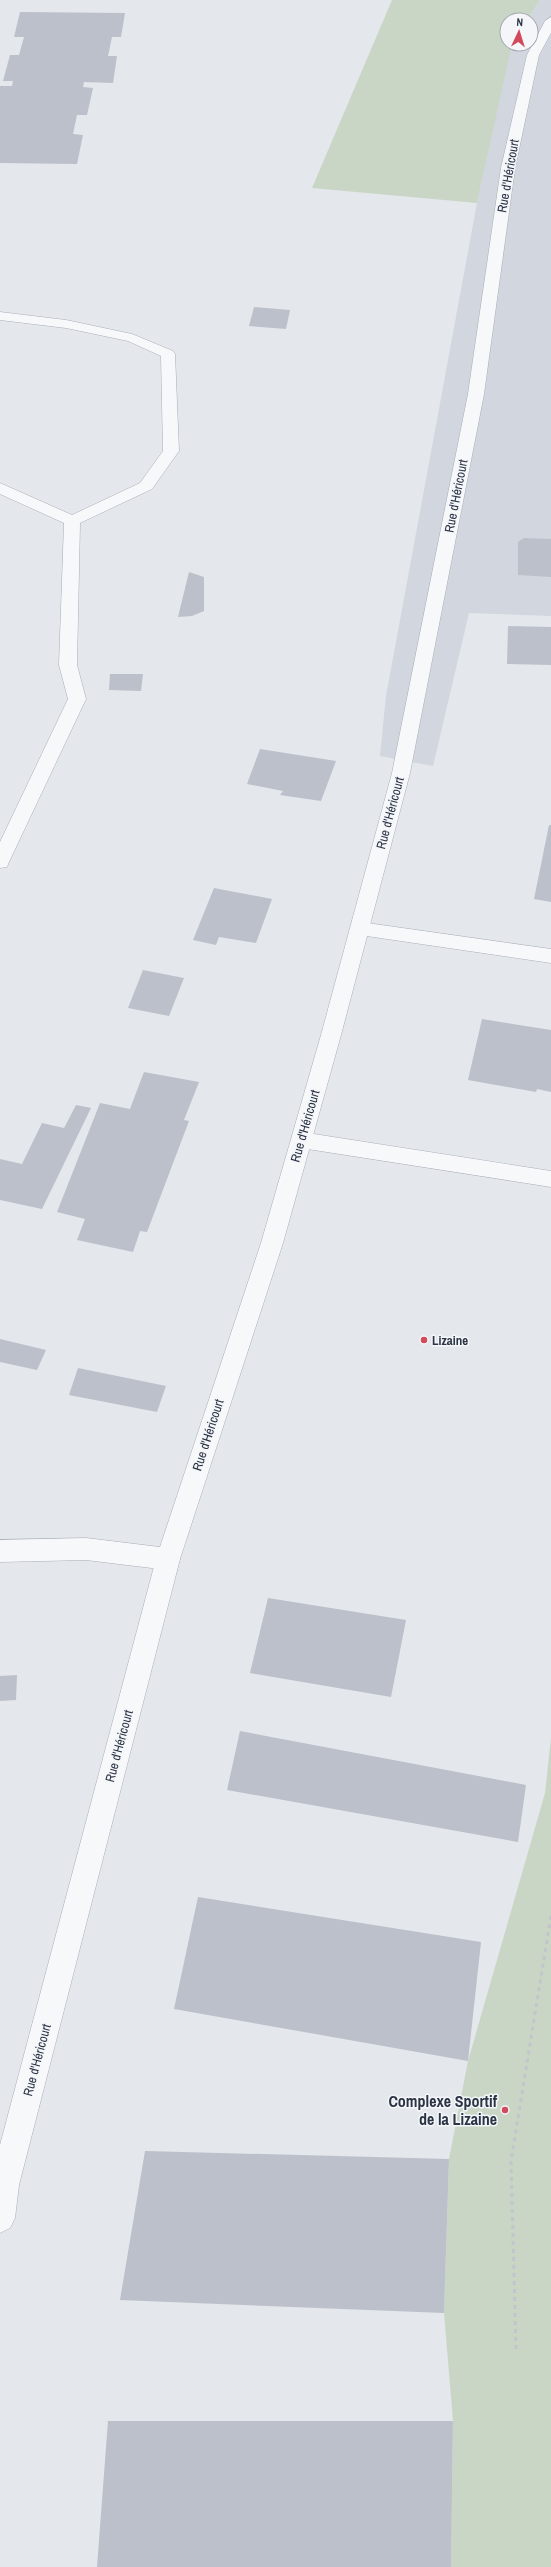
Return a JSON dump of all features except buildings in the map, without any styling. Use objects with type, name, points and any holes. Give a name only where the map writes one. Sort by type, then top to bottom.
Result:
[{"type":"street","name":"Rue d'Héricourt","points":[[0,2218],[4,2185],[168,1558],[272,1243],[360,929],[401,772],[476,394],[508,168],[534,55],[551,21]]},
{"type":"street","points":[[0,316],[66,324],[132,338],[168,354],[172,451],[146,486],[72,521],[0,488]]},
{"type":"street","points":[[0,862],[77,699],[68,665],[72,521]]},
{"type":"street","points":[[360,929],[551,956]]},
{"type":"street","points":[[301,1140],[551,1179]]},
{"type":"street","points":[[0,1551],[86,1549],[168,1558]]},
{"type":"path","points":[[516,2349],[511,2161],[551,1916]]},
{"type":"shaded area","points":[[540,0],[551,0],[551,616],[469,613],[433,766],[380,756],[386,696],[477,203],[509,52],[539,52],[539,12],[532,12]]},
{"type":"green space","points":[[392,0],[540,0],[532,12],[499,12],[499,52],[510,52],[477,203],[312,188]]},
{"type":"green space","name":"Complexe Sportif de la Lizaine","points":[[551,1738],[551,2567],[451,2567],[453,2421],[444,2313],[449,2159],[468,2061],[545,1793]]},
{"type":"place","name":"Lizaine","points":[[424,1340]]},
{"type":"place","name":"Complexe Sportif de la Lizaine","points":[[505,2110]]}]
